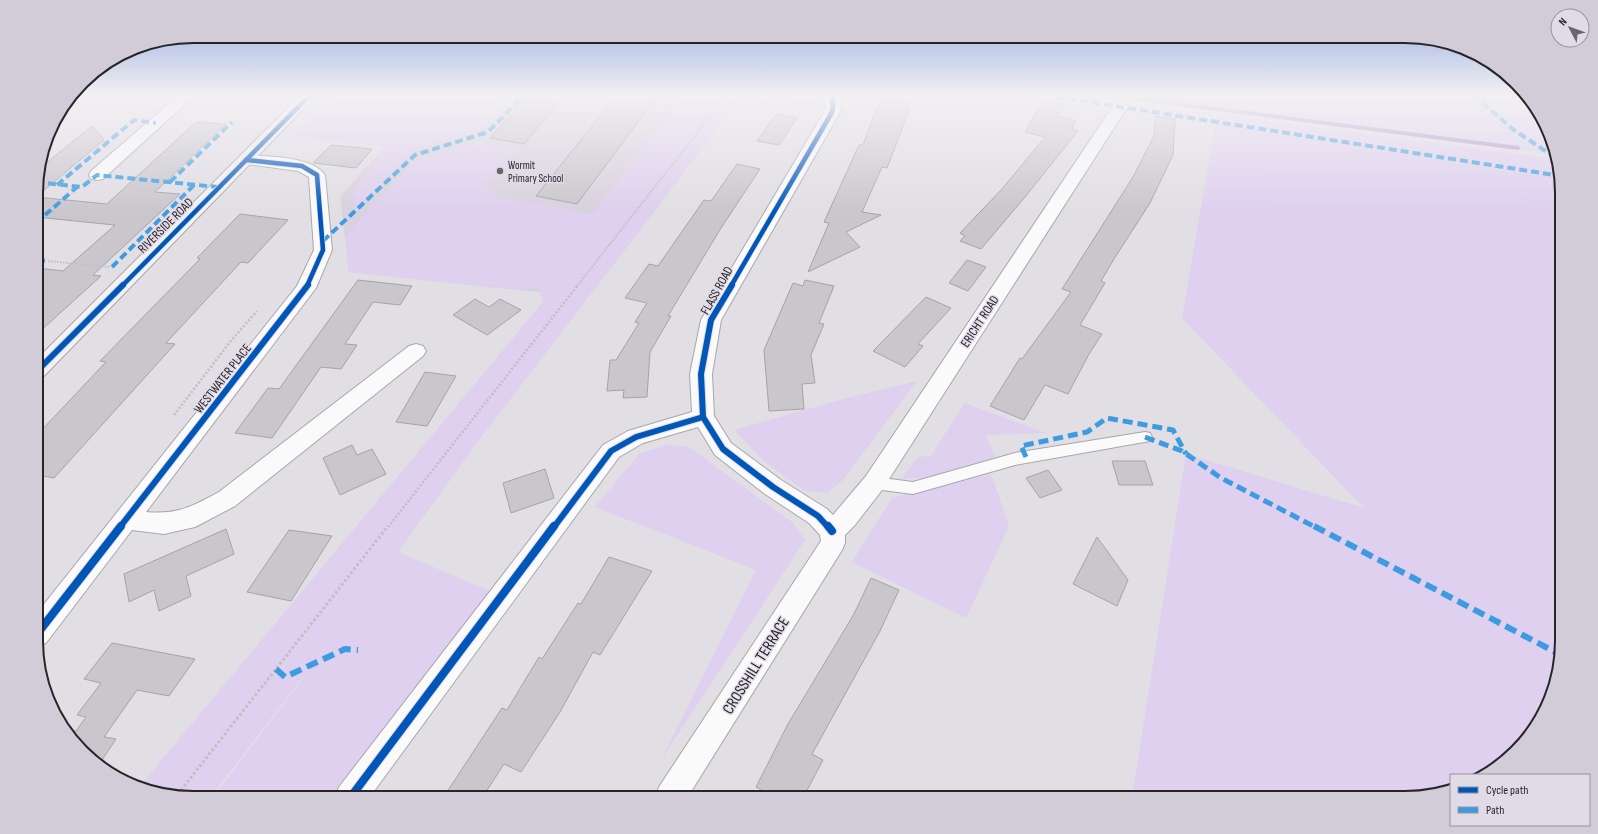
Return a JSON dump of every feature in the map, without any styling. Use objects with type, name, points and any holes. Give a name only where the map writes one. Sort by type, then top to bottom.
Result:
[{"type":"main road","name":"RIVERSIDE ROAD","points":[[43,365],[272,134]]},
{"type":"street","points":[[96,175],[144,134]]},
{"type":"street","name":"FLASS ROAD","points":[[819,134],[711,320],[701,374],[703,417],[723,450],[773,487],[818,516],[832,531]]},
{"type":"street","name":"ERICHT ROAD","points":[[832,531],[846,518],[874,484],[1102,134]]},
{"type":"street","name":"WESTWATER PLACE","points":[[43,626],[306,288],[323,250],[317,175],[302,166],[246,160]]},
{"type":"street","points":[[126,520],[164,524],[194,517],[227,499],[416,351]]},
{"type":"street","points":[[355,791],[611,451],[636,437],[703,417]]},
{"type":"street","name":"CROSSHILL TERRACE","points":[[674,791],[833,543],[832,531]]},
{"type":"lane","points":[[874,484],[913,488],[1015,459],[1145,437]]},
{"type":"path","points":[[181,791],[697,134]]},
{"type":"path","points":[[48,261],[112,267]]},
{"type":"shaded area","name":"Wormit Primary School","points":[[295,134],[664,134],[548,293],[349,272],[340,196],[386,146],[292,137]]},
{"type":"shaded area","points":[[295,134],[464,134],[411,151],[356,210],[352,193],[386,146],[292,137]]},
{"type":"shaded area","points":[[654,134],[714,134],[473,448],[398,552],[492,592],[338,791],[218,791],[357,606],[215,791],[173,790],[143,782],[543,302],[538,286],[526,291],[349,272],[345,236],[414,162],[481,142],[515,150],[485,182],[496,197],[593,214]]},
{"type":"shaded area","points":[[1214,134],[1367,134],[1551,158],[1555,183],[1554,661],[1544,699],[1530,725],[1504,754],[1489,766],[1475,774],[1450,774],[1450,784],[1415,791],[1133,791],[1186,454],[1364,508],[1182,318]]},
{"type":"shaded area","points":[[1394,134],[1544,134],[1550,154]]},
{"type":"shaded area","points":[[917,381],[842,481],[827,493],[805,491],[765,462],[734,430],[847,398]]},
{"type":"shaded area","points":[[965,403],[1046,433],[986,435],[995,457],[929,477],[901,479],[918,457],[931,456]]},
{"type":"shaded area","points":[[668,445],[689,447],[793,523],[805,540],[661,760],[756,570],[595,507],[640,453]]},
{"type":"shaded area","points":[[991,474],[1009,526],[966,618],[852,562],[892,498]]},
{"type":"building","points":[[82,134],[99,134],[104,140],[43,191],[46,163]]},
{"type":"building","points":[[183,134],[216,134],[155,192],[180,194],[93,275],[101,276],[43,329],[43,269],[63,271],[115,225],[43,218],[43,198],[107,204]]},
{"type":"building","points":[[494,134],[533,134],[524,144],[490,138]]},
{"type":"building","points":[[586,134],[629,134],[577,204],[536,196]]},
{"type":"building","points":[[762,134],[786,134],[779,145],[757,141]]},
{"type":"building","points":[[867,134],[900,134],[887,168],[882,167],[862,212],[881,215],[846,232],[860,247],[808,272],[829,223],[824,222],[859,145],[863,145]]},
{"type":"building","points":[[1033,134],[1076,134],[981,249],[960,241],[965,236],[960,233],[1002,189],[1045,137]]},
{"type":"building","points":[[1154,134],[1174,134],[1173,155],[1150,203],[1101,281],[1105,283],[1080,325],[1102,334],[1089,354],[1068,394],[1045,385],[1024,420],[990,406],[1020,358],[1022,359],[1071,292],[1062,289],[1133,177]]},
{"type":"building","points":[[331,145],[372,149],[356,168],[313,163]]},
{"type":"building","points":[[737,164],[760,169],[721,228],[668,316],[671,316],[650,352],[647,397],[623,398],[624,390],[607,391],[610,360],[616,360],[639,323],[635,322],[647,303],[625,298],[649,264],[658,266],[704,200],[711,201]]},
{"type":"building","points":[[240,214],[288,220],[248,263],[241,262],[166,343],[175,344],[54,478],[43,476],[43,429],[106,362],[100,361],[200,259],[197,258]]},
{"type":"building","points":[[967,260],[986,267],[968,291],[949,283]]},
{"type":"building","points":[[358,280],[412,286],[400,305],[373,302],[345,344],[357,345],[341,369],[321,367],[272,438],[235,433],[268,388],[279,389]]},
{"type":"building","points":[[805,280],[834,286],[819,323],[824,324],[811,355],[815,383],[802,384],[804,409],[769,411],[764,350],[793,283],[803,286]]},
{"type":"building","points":[[926,297],[951,308],[918,344],[923,346],[905,367],[873,351]]},
{"type":"building","points":[[475,299],[489,307],[500,299],[521,310],[487,335],[453,315]]},
{"type":"building","points":[[425,372],[456,376],[427,426],[396,422]]},
{"type":"building","points":[[352,445],[357,455],[372,449],[386,474],[340,495],[323,458]]},
{"type":"building","points":[[1112,461],[1145,461],[1153,485],[1119,485]]},
{"type":"building","points":[[545,469],[554,498],[511,513],[503,483]]},
{"type":"building","points":[[1048,470],[1062,490],[1040,498],[1026,478]]},
{"type":"building","points":[[226,529],[234,554],[186,576],[191,596],[159,611],[154,590],[129,602],[124,574]]},
{"type":"building","points":[[289,530],[332,536],[291,601],[247,592]]},
{"type":"building","points":[[1097,537],[1128,580],[1117,606],[1073,584]]},
{"type":"building","points":[[609,557],[652,571],[600,655],[593,652],[560,712],[521,772],[504,764],[487,791],[448,791],[502,708],[507,710],[539,657],[542,659],[578,603],[581,604]]},
{"type":"building","points":[[871,578],[899,590],[880,631],[812,754],[823,760],[807,791],[763,791],[756,787],[788,724],[854,614]]},
{"type":"building","points":[[112,643],[195,659],[169,696],[137,690],[104,737],[116,739],[102,760],[80,740],[73,730],[76,731],[86,717],[77,715],[101,683],[84,679]]},
{"type":"waterway","points":[[1410,134],[1518,148]]},
{"type":"marked path","points":[[57,185],[118,134]]},
{"type":"marked path","points":[[170,182],[220,134]]},
{"type":"marked path","points":[[323,241],[415,155],[482,134]]},
{"type":"marked path","points":[[1293,134],[1554,175]]},
{"type":"marked path","points":[[1520,134],[1550,154]]},
{"type":"marked path","points":[[43,183],[82,187],[97,175],[218,187]]},
{"type":"marked path","points":[[112,267],[195,184]]},
{"type":"marked path","points":[[43,217],[77,187]]},
{"type":"marked path","points":[[43,261],[48,261]]},
{"type":"marked path","points":[[1026,457],[1021,446],[1087,432],[1107,418],[1173,430],[1186,454]]},
{"type":"marked path","points":[[1145,437],[1182,451],[1221,478],[1555,652]]},
{"type":"marked path","points":[[276,669],[285,677],[345,649],[358,650]]},
{"type":"cycle path","points":[[43,365],[272,134]]},
{"type":"cycle path","points":[[819,134],[711,320],[701,374],[703,417],[723,449],[773,487],[818,516],[832,531]]},
{"type":"cycle path","points":[[43,626],[306,288],[323,250],[317,175],[302,166],[246,160]]},
{"type":"cycle path","points":[[355,791],[611,451],[636,437],[703,417]]},
{"type":"place","name":"Wormit Primary School","points":[[500,171]]}]
